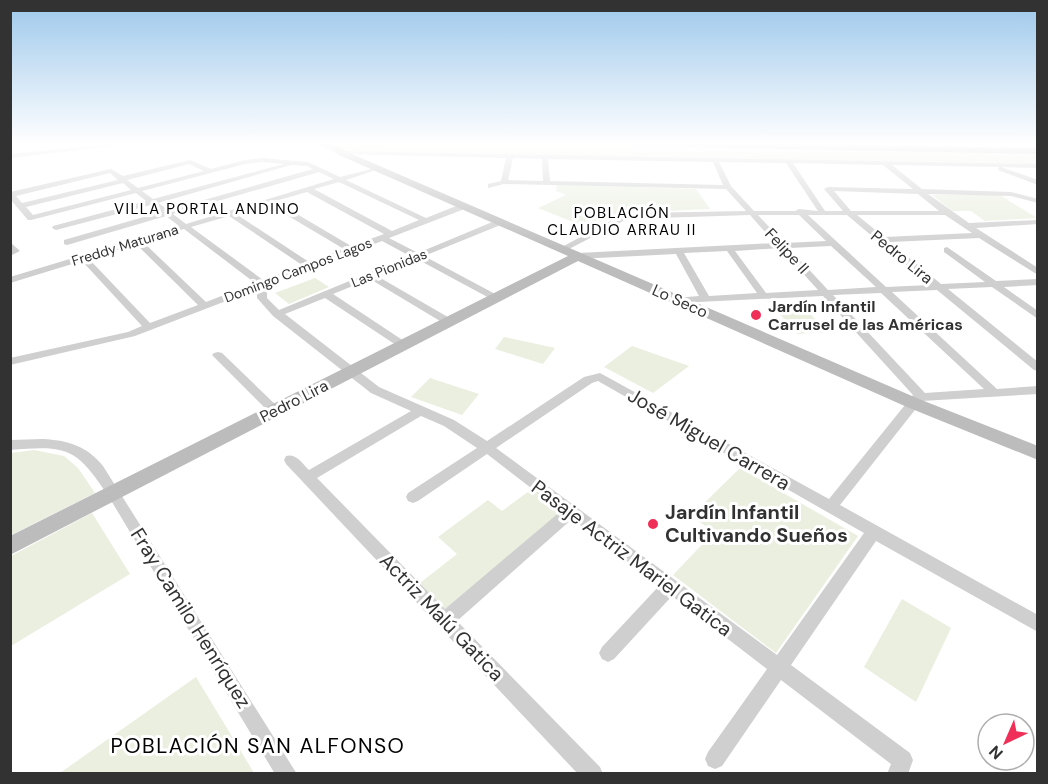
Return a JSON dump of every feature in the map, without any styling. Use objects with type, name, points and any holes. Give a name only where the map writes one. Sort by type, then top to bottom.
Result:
[{"type":"main road","name":"Lo Seco","points":[[404,180],[500,222],[572,249],[678,300],[1038,453]]},
{"type":"main road","name":"Pedro Lira","points":[[10,546],[496,298],[572,249]]},
{"type":"street","points":[[74,180],[11,194],[32,218],[178,180]]},
{"type":"street","points":[[21,206],[122,180],[262,284]]},
{"type":"street","points":[[77,240],[60,227],[234,180]]},
{"type":"street","points":[[67,242],[284,180]]},
{"type":"street","name":"Freddy Maturana","points":[[10,280],[339,180]]},
{"type":"street","points":[[342,180],[427,221]]},
{"type":"street","name":"Felipe II","points":[[724,180],[728,187],[825,293],[917,400]]},
{"type":"street","points":[[801,180],[823,213]]},
{"type":"street","points":[[905,180],[947,213],[1038,272]]},
{"type":"street","points":[[491,186],[504,182],[728,187]]},
{"type":"street","points":[[308,189],[418,256],[496,298]]},
{"type":"street","name":"Pedro Lira","points":[[920,192],[828,189],[850,214],[1038,368]]},
{"type":"street","points":[[920,192],[1011,194],[1038,201]]},
{"type":"street","points":[[269,201],[351,250]]},
{"type":"street","name":"Domingo Campos Lagos","points":[[10,362],[149,328],[464,206]]},
{"type":"street","points":[[572,249],[625,217],[750,211],[850,214],[947,213]]},
{"type":"street","points":[[800,211],[995,393]]},
{"type":"street","points":[[230,213],[309,266]]},
{"type":"street","name":"Las Pionidas","points":[[277,314],[500,222]]},
{"type":"street","points":[[966,226],[1038,222]]},
{"type":"street","points":[[881,240],[981,235]]},
{"type":"street","points":[[137,241],[205,306]]},
{"type":"street","points":[[572,249],[601,254],[834,243]]},
{"type":"street","points":[[729,248],[764,296]]},
{"type":"street","points":[[572,249],[601,254]]},
{"type":"street","points":[[678,250],[706,299]]},
{"type":"street","points":[[947,250],[1038,316]]},
{"type":"street","points":[[83,257],[149,328]]},
{"type":"street","points":[[370,276],[449,322]]},
{"type":"street","points":[[678,300],[1038,282]]},
{"type":"street","name":"Pasaje Actriz Mariel Gatica","points":[[262,284],[262,298],[277,314],[351,372],[375,390],[449,423],[486,447],[778,668],[900,766]]},
{"type":"street","points":[[326,294],[403,345]]},
{"type":"street","points":[[218,355],[275,411]]},
{"type":"street","name":"José Miguel Carrera","points":[[486,447],[588,380],[600,377],[1038,624]]},
{"type":"street","points":[[830,508],[917,400],[1038,390]]},
{"type":"street","points":[[307,477],[420,411]]},
{"type":"street","name":"Fray Camilo Henríquez","points":[[10,445],[60,445],[77,450],[91,461],[114,494],[287,774]]},
{"type":"street","points":[[413,497],[486,447]]},
{"type":"street","name":"Actriz Malú Gatica","points":[[291,460],[593,774]]},
{"type":"street","points":[[445,620],[570,512]]},
{"type":"street","points":[[715,759],[873,533]]},
{"type":"street","points":[[608,653],[670,586]]},
{"type":"shaded area","points":[[557,185],[696,189],[710,209],[621,213],[588,228],[538,208],[566,195],[556,191]]},
{"type":"shaded area","points":[[932,195],[1000,195],[1037,218],[985,221],[971,211],[952,211]]},
{"type":"shaded area","points":[[315,278],[329,287],[289,304],[275,293]]},
{"type":"shaded area","points":[[802,305],[827,332],[797,334],[774,307]]},
{"type":"shaded area","points":[[504,337],[555,348],[543,364],[495,349]]},
{"type":"shaded area","points":[[632,346],[689,366],[653,393],[604,367]]},
{"type":"shaded area","points":[[430,378],[479,394],[462,415],[411,397]]},
{"type":"shaded area","points":[[34,450],[64,456],[78,468],[95,493],[11,535],[11,453]]},
{"type":"shaded area","points":[[740,468],[858,536],[776,653],[673,575],[714,532],[691,516]]},
{"type":"shaded area","points":[[532,489],[563,513],[445,609],[420,583],[457,554],[438,537],[488,500],[502,511]]},
{"type":"shaded area","points":[[92,513],[130,574],[11,646],[11,556]]},
{"type":"shaded area","points":[[902,599],[951,628],[916,702],[864,667]]},
{"type":"shaded area","points":[[196,677],[254,773],[60,773]]},
{"type":"place","name":"Jardín Infantil Carrusel de las Américas","points":[[756,315]]},
{"type":"place","name":"Jardín Infantil Cultivando Sueños","points":[[653,524]]},
{"type":"district","name":"VILLA PORTAL ANDINO","points":[[207,209]]},
{"type":"district","name":"POBLACIÓN CLAUDIO ARRAU II","points":[[622,222]]},
{"type":"district","name":"POBLACIÓN SAN ALFONSO","points":[[258,746]]}]
